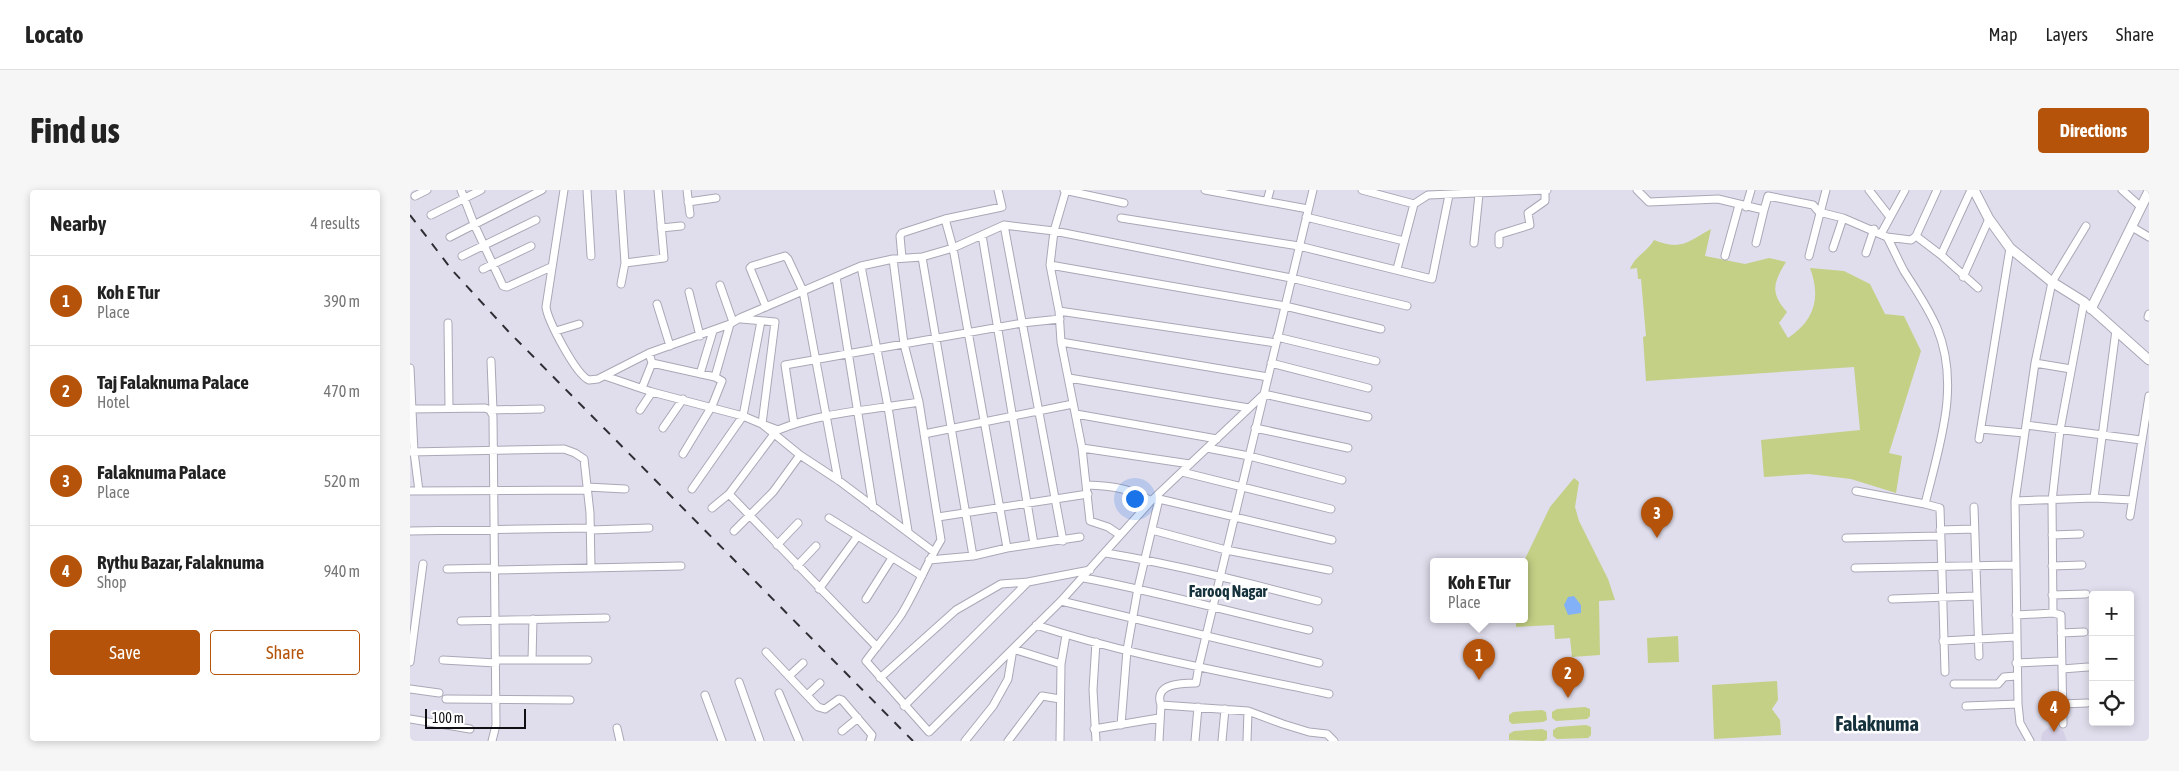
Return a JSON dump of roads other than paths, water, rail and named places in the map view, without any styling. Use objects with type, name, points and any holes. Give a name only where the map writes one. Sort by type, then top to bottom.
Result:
[{"type":"street","points":[[415,196],[427,190]]},
{"type":"street","points":[[431,215],[463,194],[480,190]]},
{"type":"street","points":[[450,237],[542,190]]},
{"type":"street","points":[[564,190],[551,267],[546,307],[547,314],[584,378],[593,380],[605,376],[650,353],[713,331],[862,266],[902,258],[922,257],[953,248],[1004,225],[1054,231],[1291,278],[1407,306]]},
{"type":"street","points":[[588,190],[591,256]]},
{"type":"street","points":[[620,190],[624,263],[621,284]]},
{"type":"street","points":[[624,263],[664,258],[658,190]]},
{"type":"street","points":[[687,190],[690,214]]},
{"type":"street","points":[[902,258],[900,236],[902,233],[945,219],[1002,207],[998,190]]},
{"type":"street","points":[[1120,535],[1108,527],[1090,522],[1088,485],[1050,266],[1054,231],[1065,190],[1124,203]]},
{"type":"street","points":[[1206,190],[1267,201],[1404,241]]},
{"type":"street","points":[[1267,201],[1270,190]]},
{"type":"street","points":[[1159,741],[1161,704],[1159,699],[1161,692],[1174,684],[1196,683],[1212,608],[1313,190]]},
{"type":"street","points":[[1362,190],[1379,192],[1414,204]]},
{"type":"street","points":[[1636,190],[1649,202],[1718,200],[1764,210]]},
{"type":"street","points":[[1725,256],[1743,206],[1751,190]]},
{"type":"street","points":[[1809,256],[1826,190]]},
{"type":"street","points":[[1870,190],[1890,218]]},
{"type":"street","points":[[1905,190],[1890,218],[1884,235],[1923,299],[1937,329],[1949,387],[1948,406],[1925,504]]},
{"type":"street","points":[[1756,243],[1768,196],[1813,205],[1819,212],[1843,218],[1884,235],[1911,240],[1916,236],[1937,190]]},
{"type":"street","points":[[1941,255],[1973,190]]},
{"type":"street","points":[[1973,190],[1989,219],[2010,248],[2052,282],[2088,306],[2149,360]]},
{"type":"street","points":[[2122,190],[2141,207]]},
{"type":"street","points":[[1397,269],[1414,204],[1428,195],[1546,191],[1545,202],[1528,213],[1530,226],[1501,234],[1498,244]]},
{"type":"street","points":[[2053,613],[2052,501],[2060,430],[2071,369],[2088,306],[2132,228],[2149,191]]},
{"type":"street","points":[[463,194],[474,224],[504,287],[551,267]]},
{"type":"street","points":[[1474,243],[1479,194]]},
{"type":"street","points":[[1121,218],[1299,246],[1432,279],[1449,195]]},
{"type":"street","points":[[688,202],[716,198]]},
{"type":"street","points":[[1833,248],[1843,218]]},
{"type":"street","points":[[945,219],[953,248],[969,332],[1007,548]]},
{"type":"street","points":[[1963,277],[1989,219]]},
{"type":"street","points":[[462,256],[536,220]]},
{"type":"street","points":[[1004,225],[1063,541]]},
{"type":"street","points":[[661,228],[681,226]]},
{"type":"street","points":[[2030,741],[2020,723],[2016,676],[2015,502],[2035,364],[2052,282],[2086,226]]},
{"type":"street","points":[[2132,228],[2149,237]]},
{"type":"street","points":[[1866,254],[1874,230]]},
{"type":"street","points":[[982,235],[1034,544]]},
{"type":"street","points":[[1916,236],[1941,255],[1963,277],[1978,288]]},
{"type":"street","points":[[483,269],[531,246]]},
{"type":"street","points":[[1980,439],[2010,248]]},
{"type":"street","points":[[766,307],[750,270],[752,266],[784,256],[788,259],[803,291],[838,480]]},
{"type":"street","points":[[922,257],[973,556]]},
{"type":"street","points":[[893,260],[904,344],[919,402],[941,540],[900,615],[866,661],[929,732],[1062,601],[1120,535],[1156,498],[1264,394]]},
{"type":"street","points":[[862,266],[888,407],[908,531]]},
{"type":"street","points":[[1050,266],[1285,306],[1381,329]]},
{"type":"street","points":[[836,277],[873,506]]},
{"type":"street","points":[[715,377],[734,322],[720,285]]},
{"type":"street","points":[[689,292],[700,336]]},
{"type":"street","points":[[657,304],[670,346]]},
{"type":"street","points":[[1059,311],[1277,340],[1376,361]]},
{"type":"street","points":[[794,424],[785,365],[998,327],[1060,319]]},
{"type":"street","points":[[692,489],[743,416],[761,321]]},
{"type":"street","points":[[734,322],[776,322],[762,424]]},
{"type":"street","points":[[448,323],[449,408]]},
{"type":"street","points":[[556,331],[579,324]]},
{"type":"street","points":[[2094,498],[2116,330]]},
{"type":"street","points":[[700,374],[713,331]]},
{"type":"street","points":[[1062,342],[1268,377]]},
{"type":"street","points":[[642,388],[652,363],[650,353]]},
{"type":"street","points":[[492,361],[496,582],[496,726],[492,741]]},
{"type":"street","points":[[652,363],[715,377],[722,381],[712,406],[683,454]]},
{"type":"street","points":[[1271,363],[1368,388]]},
{"type":"street","points":[[2035,364],[2071,369]]},
{"type":"street","points":[[410,368],[412,452],[419,491]]},
{"type":"street","points":[[605,376],[652,392],[712,406],[778,430],[826,416],[919,402]]},
{"type":"street","points":[[1069,378],[1249,408]]},
{"type":"street","points":[[640,410],[652,392]]},
{"type":"street","points":[[1264,394],[1368,417]]},
{"type":"street","points":[[2130,516],[2149,396]]},
{"type":"street","points":[[663,428],[683,399]]},
{"type":"street","points":[[924,434],[1073,404]]},
{"type":"street","points":[[411,409],[475,407],[492,410],[541,409]]},
{"type":"street","points":[[1076,414],[1217,439]]},
{"type":"street","points":[[762,424],[800,455],[838,480],[934,552]]},
{"type":"street","points":[[2026,425],[2141,440]]},
{"type":"street","points":[[1256,428],[1348,448]]},
{"type":"street","points":[[1981,429],[2024,433]]},
{"type":"street","points":[[712,508],[728,494],[774,434]]},
{"type":"street","points":[[1082,448],[1190,464]]},
{"type":"street","points":[[1207,448],[1249,456],[1342,480]]},
{"type":"street","points":[[412,452],[564,449],[575,453],[584,459],[590,529],[591,568]]},
{"type":"street","points":[[734,531],[773,492],[800,455]]},
{"type":"street","points":[[2140,459],[2149,460]]},
{"type":"street","points":[[1182,472],[1331,509]]},
{"type":"street","points":[[1088,485],[1130,490],[1156,498],[1332,540]]},
{"type":"street","points":[[410,491],[625,489]]},
{"type":"street","points":[[1856,491],[1939,507],[1943,641],[1946,672]]},
{"type":"street","points":[[728,494],[877,647]]},
{"type":"street","points":[[938,517],[1088,494]]},
{"type":"street","points":[[1121,725],[1127,650],[1138,588],[1152,530],[1156,498]]},
{"type":"street","points":[[2015,502],[2094,498],[2132,500]]},
{"type":"street","points":[[1974,507],[1978,656]]},
{"type":"street","points":[[829,518],[922,576]]},
{"type":"street","points":[[778,545],[798,523]]},
{"type":"street","points":[[410,531],[495,528],[649,528]]},
{"type":"street","points":[[1846,538],[1940,533],[1974,529]]},
{"type":"street","points":[[1152,530],[1226,550],[1329,570]]},
{"type":"street","points":[[2052,535],[2080,534]]},
{"type":"street","points":[[819,589],[857,537]]},
{"type":"street","points":[[929,560],[973,556],[1007,548],[1080,537]]},
{"type":"street","points":[[797,566],[816,546]]},
{"type":"street","points":[[1106,553],[1220,576],[1318,601]]},
{"type":"street","points":[[866,599],[892,558]]},
{"type":"street","points":[[410,662],[423,564]]},
{"type":"street","points":[[1855,568],[2015,565]]},
{"type":"street","points":[[2052,566],[2082,565]]},
{"type":"street","points":[[448,569],[682,566]]},
{"type":"street","points":[[880,678],[956,610],[1001,584],[1028,582],[1091,570]]},
{"type":"street","points":[[1084,578],[1138,588],[1212,608],[1309,630]]},
{"type":"street","points":[[904,706],[1028,582]]},
{"type":"street","points":[[2052,595],[2086,594]]},
{"type":"street","points":[[1892,599],[1976,596]]},
{"type":"street","points":[[1062,601],[1319,663]]},
{"type":"street","points":[[2016,615],[2053,613],[2061,615],[2063,724]]},
{"type":"street","points":[[461,621],[606,618]]},
{"type":"street","points":[[532,660],[533,619]]},
{"type":"street","points":[[1036,625],[1066,635],[1127,650],[1329,694]]},
{"type":"street","points":[[2061,633],[2084,632]]},
{"type":"street","points":[[1060,741],[1061,664],[1066,635]]},
{"type":"street","points":[[1943,641],[2015,637]]},
{"type":"street","points":[[1096,642],[1093,690],[1096,741]]},
{"type":"street","points":[[1013,649],[1061,664]]},
{"type":"street","points":[[965,741],[993,706],[1008,679],[1013,649]]},
{"type":"street","points":[[766,652],[821,708],[829,706],[839,698],[872,735],[870,741]]},
{"type":"street","points":[[443,660],[588,660]]},
{"type":"street","points":[[789,676],[803,663]]},
{"type":"street","points":[[2016,664],[2088,667]]},
{"type":"street","points":[[1954,684],[1998,684],[2004,677],[2016,676]]},
{"type":"street","points":[[739,682],[760,741]]},
{"type":"street","points":[[807,695],[820,683]]},
{"type":"street","points":[[410,689],[439,693]]},
{"type":"street","points":[[779,693],[798,741]]},
{"type":"street","points":[[705,695],[722,741]]},
{"type":"street","points":[[1008,741],[1042,696],[1060,700]]},
{"type":"street","points":[[446,699],[570,700]]},
{"type":"street","points":[[2062,704],[2087,703]]},
{"type":"street","points":[[1161,704],[1248,711],[1300,729],[1327,734],[1334,741]]},
{"type":"street","points":[[1966,706],[2018,704]]},
{"type":"street","points":[[1195,741],[1198,707]]},
{"type":"street","points":[[1222,741],[1224,709]]},
{"type":"street","points":[[1247,741],[1248,711]]},
{"type":"street","points":[[842,731],[858,718]]},
{"type":"street","points":[[1094,729],[1159,718]]},
{"type":"street","points":[[410,719],[470,729]]},
{"type":"street","points":[[617,728],[620,741]]},
{"type":"water","points":[[1574,596],[1581,605],[1581,613],[1568,615],[1564,605],[1568,597]]},
{"type":"railway","points":[[410,215],[452,270],[508,331],[913,741]]},
{"type":"place","name":"Falaknuma Palace","points":[[1657,538]]},
{"type":"place","name":"Koh E Tur","points":[[1479,680]]},
{"type":"place","name":"Taj Falaknuma Palace","points":[[1568,698]]},
{"type":"place","name":"Rythu Bazar, Falaknuma","points":[[2054,732]]},
{"type":"district","name":"Farooq Nagar","points":[[1228,591]]},
{"type":"district","name":"Falaknuma","points":[[1877,724]]}]
